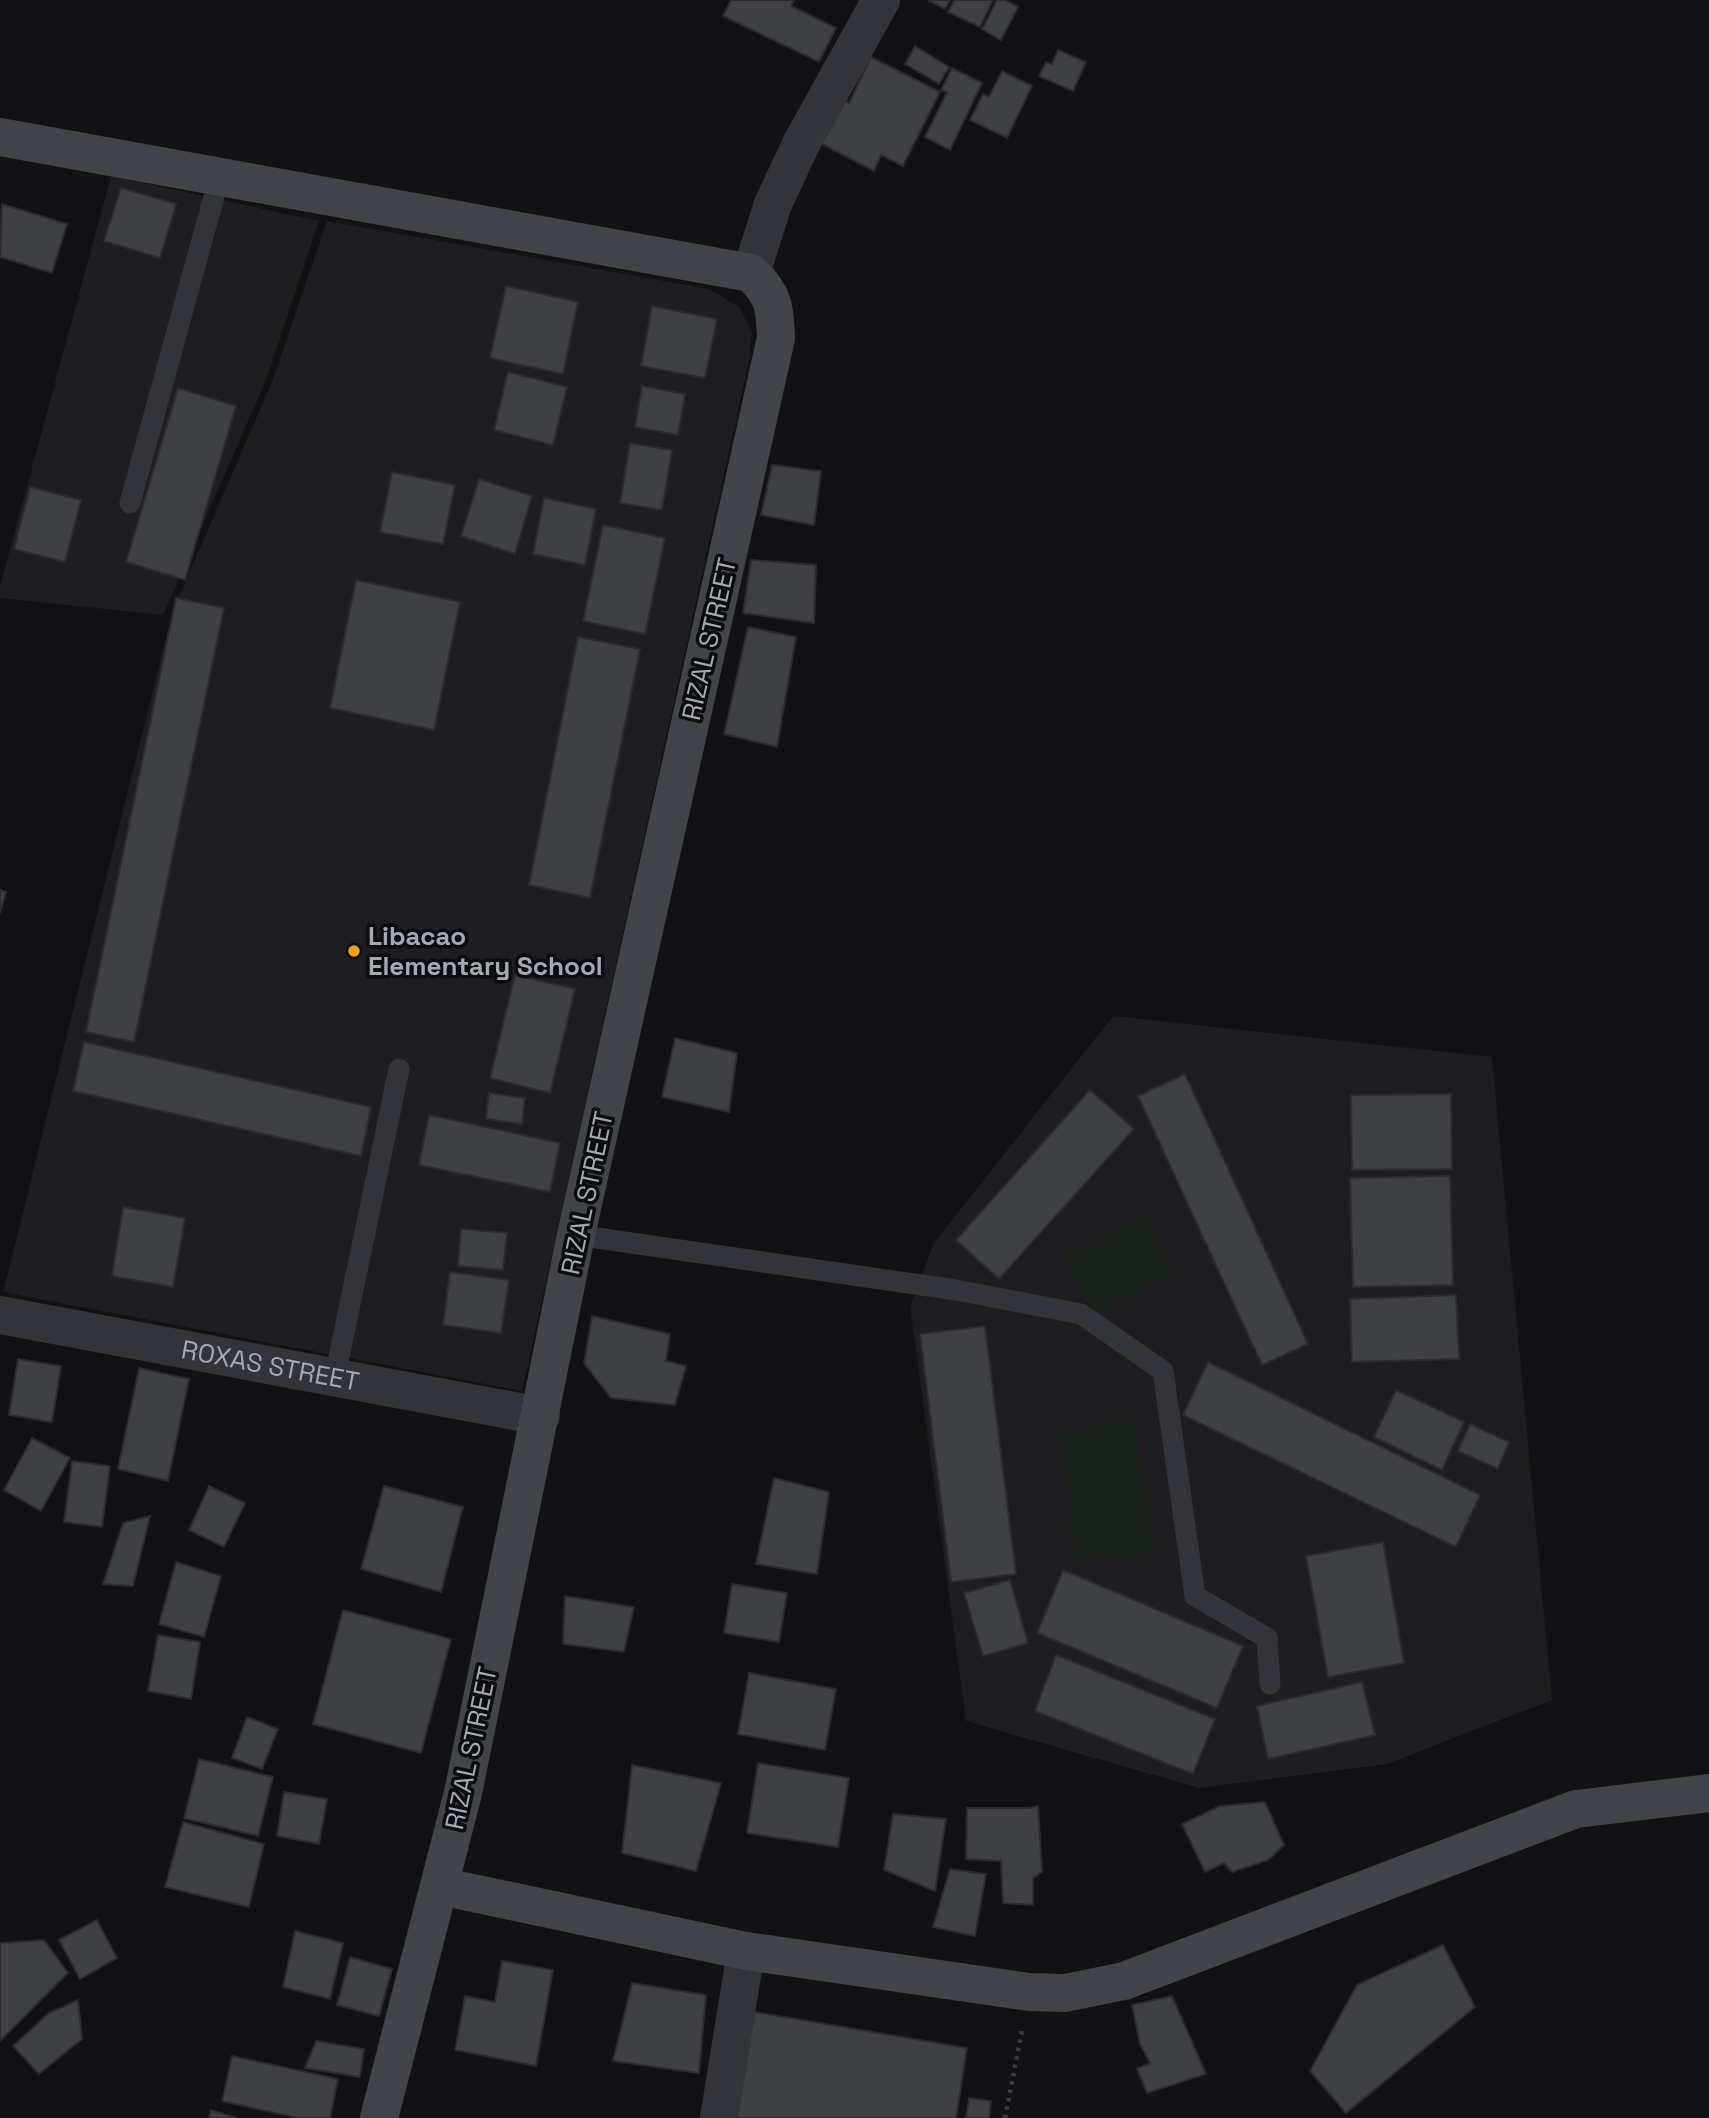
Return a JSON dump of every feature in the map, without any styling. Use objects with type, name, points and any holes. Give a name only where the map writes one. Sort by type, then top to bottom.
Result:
[{"type":"street","points":[[0,137],[751,273],[773,204],[800,144],[881,0]]},
{"type":"street","name":"RIZAL STREET","points":[[379,2118],[463,1793],[576,1236],[776,338],[776,314],[767,288],[751,273]]},
{"type":"street","name":"ROXAS STREET","points":[[0,1315],[541,1416]]},
{"type":"street","points":[[440,1886],[746,1951],[1029,1992],[1065,1993],[1124,1981],[1576,1809],[1709,1793]]},
{"type":"street","points":[[719,2118],[746,1951]]},
{"type":"lane","points":[[130,502],[219,178]]},
{"type":"lane","points":[[335,1376],[400,1069]]},
{"type":"lane","points":[[576,1236],[956,1290],[1081,1314],[1163,1371],[1195,1596],[1267,1639],[1269,1684]]},
{"type":"path","points":[[1004,2118],[1029,1992]]},
{"type":"shaded area","points":[[111,176],[319,221],[266,380],[163,615],[0,598],[0,586]]},
{"type":"shaded area","name":"Libacao Elementary School","points":[[327,221],[709,289],[739,307],[752,332],[749,361],[522,1391],[3,1292],[173,610],[272,382]]},
{"type":"shaded area","points":[[1113,1016],[1492,1057],[1552,1700],[1387,1764],[1199,1788],[966,1721],[910,1306],[934,1243]]},
{"type":"shaded area","points":[[1144,1216],[1173,1273],[1094,1315],[1064,1258]]},
{"type":"shaded area","points":[[1137,1420],[1154,1552],[1076,1562],[1059,1430]]},
{"type":"building","points":[[731,0],[794,0],[791,6],[836,28],[819,62],[723,16]]},
{"type":"building","points":[[928,0],[950,0],[945,9]]},
{"type":"building","points":[[954,0],[993,0],[980,27],[948,12]]},
{"type":"building","points":[[997,0],[1005,0],[1018,7],[1001,40],[982,29]]},
{"type":"building","points":[[915,46],[949,67],[939,84],[905,64]]},
{"type":"building","points":[[1058,50],[1086,62],[1073,91],[1039,76],[1046,62],[1052,64]]},
{"type":"building","points":[[871,57],[940,92],[903,166],[881,155],[874,171],[820,143],[842,99],[849,103]]},
{"type":"building","points":[[952,68],[982,83],[950,150],[925,137],[947,92],[941,90]]},
{"type":"building","points":[[1002,71],[1032,86],[1007,138],[970,120],[983,94],[989,97]]},
{"type":"building","points":[[121,188],[176,204],[160,258],[104,241]]},
{"type":"building","points":[[2,204],[67,224],[52,273],[0,257]]},
{"type":"building","points":[[506,286],[578,302],[563,374],[490,358]]},
{"type":"building","points":[[652,306],[717,319],[705,378],[641,366]]},
{"type":"building","points":[[508,372],[567,387],[553,445],[494,430]]},
{"type":"building","points":[[642,386],[685,394],[678,435],[635,427]]},
{"type":"building","points":[[178,388],[236,406],[185,580],[126,562]]},
{"type":"building","points":[[630,443],[672,450],[662,510],[620,503]]},
{"type":"building","points":[[772,465],[821,471],[814,525],[761,515]]},
{"type":"building","points":[[392,472],[455,485],[443,544],[380,532]]},
{"type":"building","points":[[479,479],[532,496],[515,554],[461,536]]},
{"type":"building","points":[[30,487],[81,500],[65,562],[14,549]]},
{"type":"building","points":[[544,498],[596,509],[585,565],[533,554]]},
{"type":"building","points":[[603,525],[665,538],[645,634],[583,621]]},
{"type":"building","points":[[751,560],[816,565],[814,623],[743,613]]},
{"type":"building","points":[[356,580],[460,602],[434,730],[330,708]]},
{"type":"building","points":[[176,598],[224,608],[134,1042],[86,1032]]},
{"type":"building","points":[[748,627],[796,637],[777,747],[724,734]]},
{"type":"building","points":[[578,637],[640,649],[590,898],[529,885]]},
{"type":"building","points":[[0,890],[6,892],[0,913]]},
{"type":"building","points":[[515,975],[575,989],[550,1093],[490,1078]]},
{"type":"building","points":[[675,1038],[737,1053],[729,1112],[662,1097]]},
{"type":"building","points":[[84,1042],[371,1107],[361,1156],[73,1091]]},
{"type":"building","points":[[1185,1074],[1308,1344],[1262,1365],[1138,1096]]},
{"type":"building","points":[[1090,1090],[1134,1129],[999,1279],[956,1240]]},
{"type":"building","points":[[489,1093],[525,1098],[522,1124],[486,1119]]},
{"type":"building","points":[[1451,1094],[1452,1169],[1352,1170],[1351,1095]]},
{"type":"building","points":[[429,1115],[560,1143],[550,1192],[419,1165]]},
{"type":"building","points":[[1450,1176],[1453,1285],[1353,1287],[1350,1178]]},
{"type":"building","points":[[123,1207],[185,1218],[173,1287],[112,1276]]},
{"type":"building","points":[[461,1229],[507,1233],[503,1270],[458,1266]]},
{"type":"building","points":[[450,1272],[509,1280],[501,1333],[443,1325]]},
{"type":"building","points":[[1456,1295],[1459,1359],[1352,1362],[1350,1299]]},
{"type":"building","points":[[592,1316],[670,1334],[666,1361],[686,1366],[675,1405],[611,1398],[584,1363]]},
{"type":"building","points":[[985,1326],[1016,1574],[951,1582],[920,1334]]},
{"type":"building","points":[[18,1359],[61,1366],[52,1422],[9,1415]]},
{"type":"building","points":[[1208,1362],[1480,1495],[1456,1547],[1183,1415]]},
{"type":"building","points":[[139,1368],[189,1379],[168,1481],[118,1469]]},
{"type":"building","points":[[1396,1390],[1464,1422],[1442,1470],[1374,1437]]},
{"type":"building","points":[[1470,1424],[1509,1442],[1498,1469],[1458,1451]]},
{"type":"building","points":[[32,1438],[70,1458],[41,1511],[4,1490]]},
{"type":"building","points":[[72,1461],[110,1466],[102,1527],[64,1522]]},
{"type":"building","points":[[774,1478],[829,1492],[817,1574],[756,1564]]},
{"type":"building","points":[[209,1486],[245,1503],[224,1547],[189,1530]]},
{"type":"building","points":[[384,1486],[463,1507],[441,1592],[361,1569]]},
{"type":"building","points":[[150,1516],[133,1586],[103,1584],[123,1523]]},
{"type":"building","points":[[1383,1542],[1404,1663],[1328,1677],[1306,1556]]},
{"type":"building","points":[[176,1562],[221,1576],[204,1637],[159,1624]]},
{"type":"building","points":[[1063,1570],[1243,1646],[1217,1708],[1037,1633]]},
{"type":"building","points":[[1010,1580],[1028,1643],[983,1656],[964,1593]]},
{"type":"building","points":[[732,1584],[787,1593],[779,1642],[724,1633]]},
{"type":"building","points":[[565,1596],[634,1607],[624,1652],[563,1644]]},
{"type":"building","points":[[343,1610],[451,1639],[421,1753],[313,1724]]},
{"type":"building","points":[[158,1635],[200,1642],[191,1699],[148,1691]]},
{"type":"building","points":[[1056,1655],[1215,1719],[1193,1774],[1035,1711]]},
{"type":"building","points":[[749,1673],[836,1689],[825,1750],[738,1734]]},
{"type":"building","points":[[1362,1682],[1375,1735],[1268,1759],[1257,1706]]},
{"type":"building","points":[[247,1717],[278,1729],[262,1769],[232,1758]]},
{"type":"building","points":[[199,1759],[273,1777],[258,1836],[184,1818]]},
{"type":"building","points":[[758,1763],[849,1778],[838,1847],[747,1833]]},
{"type":"building","points":[[632,1765],[721,1783],[696,1871],[622,1853]]},
{"type":"building","points":[[284,1792],[327,1799],[319,1844],[277,1836]]},
{"type":"building","points":[[1265,1802],[1284,1845],[1268,1860],[1232,1872],[1224,1863],[1205,1872],[1182,1824],[1220,1806]]},
{"type":"building","points":[[1038,1806],[1042,1872],[1033,1878],[1033,1905],[1003,1903],[1001,1861],[966,1859],[967,1808]]},
{"type":"building","points":[[893,1814],[946,1819],[935,1891],[884,1870]]},
{"type":"building","points":[[183,1822],[264,1844],[249,1907],[165,1887]]},
{"type":"building","points":[[950,1869],[986,1874],[975,1936],[933,1927]]},
{"type":"building","points":[[97,1920],[117,1958],[80,1979],[59,1940]]},
{"type":"building","points":[[295,1931],[343,1943],[330,1999],[283,1987]]},
{"type":"building","points":[[44,1940],[68,1973],[0,2041],[0,1943]]},
{"type":"building","points":[[1443,1945],[1475,2007],[1346,2113],[1310,2071],[1357,1985]]},
{"type":"building","points":[[350,1957],[392,1969],[379,2016],[337,2005]]},
{"type":"building","points":[[502,1961],[553,1970],[536,2066],[455,2050],[465,1996],[495,2002]]},
{"type":"building","points":[[632,1983],[706,1995],[699,2073],[613,2061]]},
{"type":"building","points":[[1172,1996],[1206,2074],[1147,2093],[1137,2069],[1150,2063],[1140,2044],[1132,2005]]},
{"type":"building","points":[[78,2000],[82,2039],[39,2074],[13,2046],[49,2013]]},
{"type":"building","points":[[749,2011],[967,2048],[956,2118],[732,2118]]},
{"type":"building","points":[[316,2041],[364,2049],[360,2077],[305,2068]]},
{"type":"building","points":[[232,2056],[338,2079],[330,2118],[298,2118],[222,2101]]},
{"type":"building","points":[[969,2098],[991,2101],[989,2118],[966,2118]]},
{"type":"building","points":[[211,2110],[236,2118],[209,2118]]},
{"type":"place","name":"Libacao Elementary School","points":[[354,951]]}]
